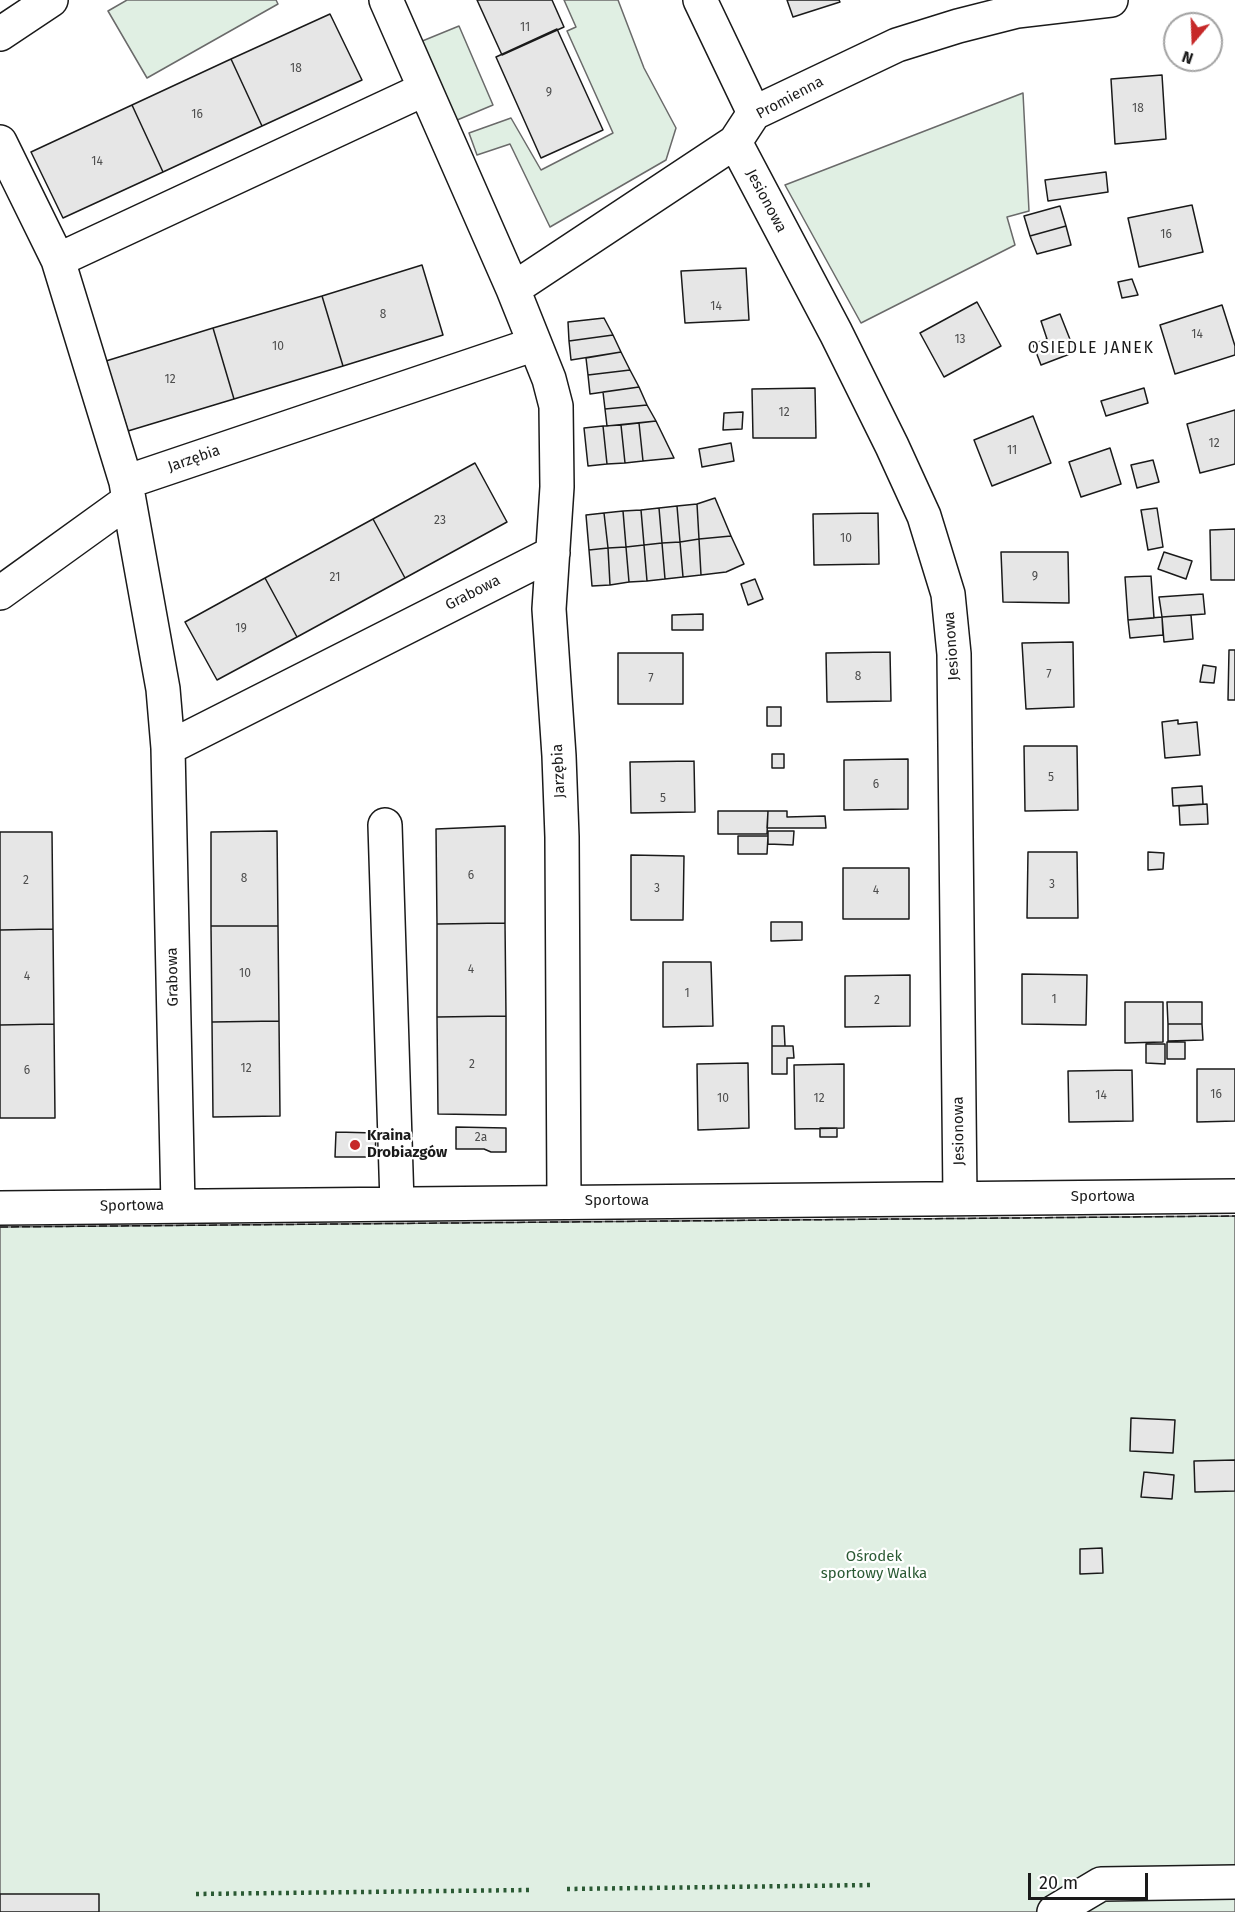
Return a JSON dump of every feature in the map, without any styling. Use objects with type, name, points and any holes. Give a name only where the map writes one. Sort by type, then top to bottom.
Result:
[{"type":"street","points":[[0,34],[51,0]]},
{"type":"street","name":"Jarzębia","points":[[386,0],[513,290],[549,380],[556,406],[557,487],[549,609],[562,837],[564,1201]]},
{"type":"street","points":[[700,0],[754,113]]},
{"type":"street","name":"Promienna","points":[[513,290],[735,142],[754,113],[897,45],[1017,10],[1111,0]]},
{"type":"street","points":[[58,260],[425,89]]},
{"type":"street","points":[[0,142],[58,260],[128,491],[0,592]]},
{"type":"street","name":"Jesionowa","points":[[735,142],[836,333],[892,446],[924,516],[948,594],[954,654],[960,1198]]},
{"type":"street","name":"Jarzębia","points":[[128,491],[535,344]]},
{"type":"street","name":"Grabowa","points":[[128,491],[164,689],[168,748],[177,1206]]},
{"type":"street","name":"Grabowa","points":[[168,748],[553,553]]},
{"type":"street","points":[[385,825],[397,1203]]},
{"type":"street","name":"Sportowa","points":[[0,1208],[1235,1196]]},
{"type":"street","points":[[1053,1912],[1101,1884],[1235,1882]]},
{"type":"green space","points":[[127,0],[276,0],[278,4],[147,78],[108,11]]},
{"type":"green space","points":[[564,0],[618,0],[644,68],[676,128],[666,160],[550,227],[510,144],[477,155],[469,133],[511,118],[541,170],[613,133],[567,31],[576,27]]},
{"type":"green space","points":[[459,26],[493,105],[450,123],[415,44]]},
{"type":"green space","points":[[1023,93],[1029,211],[1007,217],[1015,245],[861,323],[785,185]]},
{"type":"green space","name":"Ośrodek sportowy Walka","points":[[1235,1216],[1235,1912],[0,1912],[0,1227]]},
{"type":"building","points":[[477,0],[552,0],[564,27],[502,55]]},
{"type":"building","points":[[787,0],[839,0],[840,2],[793,17]]},
{"type":"building","points":[[330,14],[362,80],[262,126],[231,59]]},
{"type":"building","points":[[557,29],[603,130],[541,158],[496,57]]},
{"type":"building","points":[[231,59],[262,126],[163,172],[132,105]]},
{"type":"building","points":[[1162,75],[1166,139],[1115,144],[1111,79]]},
{"type":"building","points":[[132,105],[163,172],[63,218],[31,152]]},
{"type":"building","points":[[1106,172],[1108,192],[1048,201],[1045,180]]},
{"type":"building","points":[[1192,205],[1203,252],[1139,267],[1128,218]]},
{"type":"building","points":[[1060,206],[1066,226],[1030,236],[1024,216]]},
{"type":"building","points":[[1066,226],[1071,245],[1037,254],[1030,236]]},
{"type":"building","points":[[422,265],[443,335],[343,366],[322,296]]},
{"type":"building","points":[[746,268],[749,320],[685,323],[681,271]]},
{"type":"building","points":[[1132,279],[1138,295],[1122,298],[1118,282]]},
{"type":"building","points":[[322,296],[343,366],[234,399],[213,328]]},
{"type":"building","points":[[977,302],[1001,346],[944,377],[920,333]]},
{"type":"building","points":[[1222,305],[1235,346],[1235,355],[1175,374],[1160,325]]},
{"type":"building","points":[[1060,314],[1075,352],[1041,365],[1033,344],[1047,339],[1041,321]]},
{"type":"building","points":[[604,318],[613,335],[569,341],[568,322]]},
{"type":"building","points":[[213,328],[234,399],[128,431],[106,361]]},
{"type":"building","points":[[613,335],[621,352],[571,360],[569,341]]},
{"type":"building","points":[[621,352],[630,370],[588,375],[586,358]]},
{"type":"building","points":[[630,370],[639,387],[590,394],[588,375]]},
{"type":"building","points":[[639,387],[647,405],[605,409],[603,392]]},
{"type":"building","points":[[815,388],[816,438],[753,438],[752,389]]},
{"type":"building","points":[[1144,388],[1148,403],[1106,416],[1101,401]]},
{"type":"building","points":[[647,405],[656,421],[607,426],[605,409]]},
{"type":"building","points":[[1235,410],[1235,464],[1200,473],[1187,424]]},
{"type":"building","points":[[743,412],[742,429],[723,430],[724,413]]},
{"type":"building","points":[[1033,416],[1051,463],[992,486],[974,440]]},
{"type":"building","points":[[656,421],[674,458],[643,461],[639,423]]},
{"type":"building","points":[[639,423],[643,461],[625,463],[621,425]]},
{"type":"building","points":[[621,425],[625,463],[607,464],[603,426]]},
{"type":"building","points":[[603,426],[607,464],[588,466],[584,428]]},
{"type":"building","points":[[731,443],[734,461],[702,467],[699,449]]},
{"type":"building","points":[[1110,448],[1121,484],[1081,497],[1069,462]]},
{"type":"building","points":[[1153,460],[1159,482],[1137,488],[1131,465]]},
{"type":"building","points":[[475,463],[507,522],[405,578],[373,519]]},
{"type":"building","points":[[715,498],[731,536],[699,539],[697,504]]},
{"type":"building","points":[[697,504],[699,539],[680,542],[677,506]]},
{"type":"building","points":[[677,506],[680,542],[662,543],[659,508]]},
{"type":"building","points":[[659,508],[662,543],[644,545],[641,510]]},
{"type":"building","points":[[1157,508],[1163,547],[1148,550],[1141,510]]},
{"type":"building","points":[[641,510],[644,545],[626,547],[623,511]]},
{"type":"building","points":[[623,511],[626,547],[608,548],[604,513]]},
{"type":"building","points":[[604,513],[608,548],[589,550],[586,515]]},
{"type":"building","points":[[878,513],[879,564],[814,565],[813,514]]},
{"type":"building","points":[[373,519],[405,578],[297,637],[265,578]]},
{"type":"building","points":[[1235,529],[1235,580],[1211,580],[1210,530]]},
{"type":"building","points":[[731,536],[744,564],[726,572],[701,575],[699,539]]},
{"type":"building","points":[[699,539],[701,575],[683,577],[680,542]]},
{"type":"building","points":[[680,542],[683,577],[665,579],[662,543]]},
{"type":"building","points":[[662,543],[665,579],[647,581],[644,545]]},
{"type":"building","points":[[644,545],[647,581],[629,582],[626,547]]},
{"type":"building","points":[[626,547],[629,582],[610,585],[608,548]]},
{"type":"building","points":[[608,548],[610,585],[592,586],[589,550]]},
{"type":"building","points":[[1001,552],[1068,552],[1069,603],[1003,602]]},
{"type":"building","points":[[1164,552],[1192,561],[1186,579],[1158,569]]},
{"type":"building","points":[[1151,576],[1154,618],[1128,620],[1125,577]]},
{"type":"building","points":[[265,578],[297,637],[217,680],[185,622]]},
{"type":"building","points":[[755,579],[763,599],[748,605],[741,584]]},
{"type":"building","points":[[1203,594],[1205,614],[1162,617],[1159,597]]},
{"type":"building","points":[[703,614],[703,630],[672,630],[672,615]]},
{"type":"building","points":[[1191,615],[1193,639],[1164,642],[1162,617]]},
{"type":"building","points":[[1162,617],[1163,635],[1130,638],[1128,620]]},
{"type":"building","points":[[1073,642],[1074,707],[1026,709],[1022,643]]},
{"type":"building","points":[[1229,650],[1235,650],[1235,700],[1228,700]]},
{"type":"building","points":[[890,652],[891,701],[827,702],[826,653]]},
{"type":"building","points":[[618,653],[683,653],[683,704],[618,704]]},
{"type":"building","points":[[1203,665],[1216,667],[1214,683],[1200,682]]},
{"type":"building","points":[[767,707],[781,707],[781,726],[767,726]]},
{"type":"building","points":[[1178,720],[1178,724],[1197,722],[1200,755],[1165,758],[1162,722]]},
{"type":"building","points":[[1024,746],[1077,746],[1078,810],[1025,811]]},
{"type":"building","points":[[772,754],[784,754],[784,768],[772,768]]},
{"type":"building","points":[[908,759],[908,809],[844,810],[844,760]]},
{"type":"building","points":[[694,761],[695,812],[631,813],[630,762]]},
{"type":"building","points":[[1202,786],[1203,804],[1173,806],[1172,788]]},
{"type":"building","points":[[1207,804],[1208,824],[1180,825],[1179,806]]},
{"type":"building","points":[[718,811],[768,811],[767,834],[718,834]]},
{"type":"building","points":[[768,811],[787,811],[787,817],[825,816],[826,828],[767,828]]},
{"type":"building","points":[[505,826],[505,923],[437,924],[436,829]]},
{"type":"building","points":[[277,831],[278,926],[211,926],[211,832]]},
{"type":"building","points":[[768,831],[794,831],[793,845],[768,844]]},
{"type":"building","points":[[0,832],[52,832],[53,929],[0,930]]},
{"type":"building","points":[[738,836],[768,836],[767,854],[738,854]]},
{"type":"building","points":[[1028,852],[1077,852],[1078,918],[1027,918]]},
{"type":"building","points":[[1148,852],[1164,853],[1163,869],[1148,870]]},
{"type":"building","points":[[631,855],[684,856],[683,920],[631,920]]},
{"type":"building","points":[[843,868],[909,868],[909,919],[843,919]]},
{"type":"building","points":[[771,922],[802,922],[802,940],[771,941]]},
{"type":"building","points":[[505,923],[506,1016],[437,1017],[437,924]]},
{"type":"building","points":[[211,926],[278,926],[279,1021],[212,1022]]},
{"type":"building","points":[[53,929],[54,1024],[0,1025],[0,930]]},
{"type":"building","points":[[663,962],[711,962],[713,1026],[663,1027]]},
{"type":"building","points":[[1022,974],[1087,975],[1086,1025],[1022,1024]]},
{"type":"building","points":[[910,975],[910,1026],[845,1027],[845,976]]},
{"type":"building","points":[[1125,1002],[1163,1002],[1163,1042],[1125,1043]]},
{"type":"building","points":[[1167,1002],[1202,1002],[1202,1024],[1168,1024]]},
{"type":"building","points":[[506,1016],[506,1115],[438,1114],[437,1017]]},
{"type":"building","points":[[279,1021],[280,1116],[213,1117],[212,1022]]},
{"type":"building","points":[[54,1024],[55,1118],[0,1118],[0,1025]]},
{"type":"building","points":[[1168,1024],[1202,1024],[1203,1040],[1168,1041]]},
{"type":"building","points":[[772,1026],[784,1026],[785,1046],[772,1046]]},
{"type":"building","points":[[1167,1042],[1185,1042],[1185,1059],[1167,1059]]},
{"type":"building","points":[[1146,1044],[1165,1044],[1165,1064],[1146,1063]]},
{"type":"building","points":[[772,1046],[793,1046],[794,1058],[787,1058],[787,1074],[772,1074]]},
{"type":"building","points":[[748,1063],[749,1128],[698,1130],[697,1064]]},
{"type":"building","points":[[844,1064],[844,1128],[795,1129],[794,1065]]},
{"type":"building","points":[[1197,1069],[1235,1069],[1235,1121],[1197,1122]]},
{"type":"building","points":[[1132,1070],[1133,1121],[1069,1122],[1068,1071]]},
{"type":"building","points":[[456,1127],[506,1128],[506,1152],[456,1149]]},
{"type":"building","points":[[820,1128],[837,1128],[837,1137],[820,1137]]},
{"type":"building","name":"Kraina Drobiazgów","points":[[336,1132],[376,1133],[375,1157],[335,1157]]},
{"type":"building","points":[[1131,1418],[1175,1420],[1173,1453],[1130,1451]]},
{"type":"building","points":[[1235,1460],[1235,1491],[1195,1492],[1194,1461]]},
{"type":"building","points":[[1144,1472],[1174,1475],[1172,1499],[1141,1497]]},
{"type":"building","points":[[1102,1548],[1103,1573],[1080,1574],[1080,1549]]},
{"type":"building","points":[[0,1894],[99,1894],[99,1912],[0,1912]]},
{"type":"hedge","points":[[567,1889],[873,1885]]},
{"type":"hedge","points":[[196,1894],[529,1890]]},
{"type":"fence","points":[[0,1227],[1235,1216]]},
{"type":"place","name":"Kraina Drobiazgów","points":[[355,1145]]},
{"type":"district","name":"OSIEDLE JANEK","points":[[1091,349]]}]
